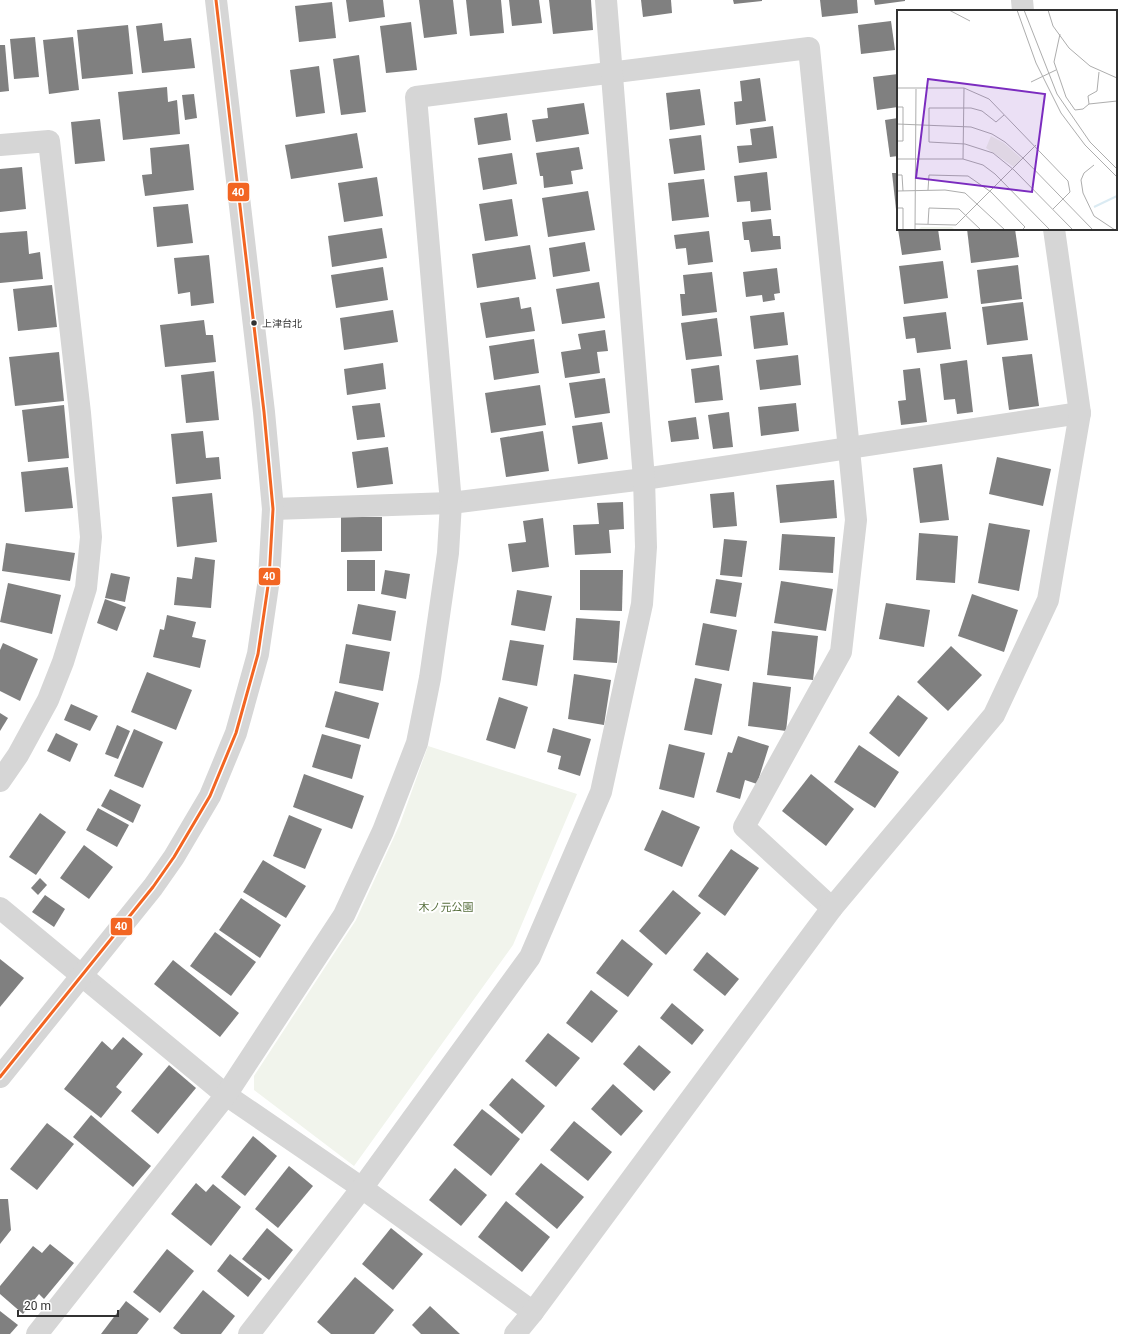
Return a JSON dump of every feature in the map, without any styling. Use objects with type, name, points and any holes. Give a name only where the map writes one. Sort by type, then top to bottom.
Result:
[{"type":"street","points":[[0,1077],[153,887],[174,857],[210,796],[236,733],[258,654],[269,579],[273,509],[264,412],[216,0]]},
{"type":"street","points":[[249,1334],[362,1188],[530,957],[601,792],[642,604],[646,547],[644,479],[606,0]]},
{"type":"street","points":[[1022,0],[1023,10]]},
{"type":"street","points":[[38,1334],[226,1095],[344,915],[383,831],[417,742],[430,678],[448,553],[451,503],[416,97],[612,74],[809,48],[856,520],[841,652],[744,827],[832,908]]},
{"type":"street","points":[[0,145],[49,141],[80,413],[91,537],[86,588],[63,662],[44,707],[18,755],[0,781]]},
{"type":"street","points":[[515,1334],[533,1312],[832,908],[994,715],[1048,600],[1080,413],[1054,230]]},
{"type":"street","points":[[273,509],[451,503],[644,479],[1080,413]]},
{"type":"street","points":[[0,908],[82,974],[226,1095],[362,1188],[533,1312]]},
{"type":"green space","name":"木ノ元公園","points":[[428,746],[577,794],[513,945],[354,1166],[254,1090],[254,1076],[356,920],[400,824]]},
{"type":"building","points":[[346,0],[383,0],[385,17],[349,22]]},
{"type":"building","points":[[419,0],[453,0],[457,34],[424,38]]},
{"type":"building","points":[[466,0],[501,0],[504,33],[470,36]]},
{"type":"building","points":[[509,0],[539,0],[542,23],[512,26]]},
{"type":"building","points":[[549,0],[591,0],[593,30],[553,34]]},
{"type":"building","points":[[641,0],[671,0],[672,13],[643,17]]},
{"type":"building","points":[[733,0],[762,0],[762,1],[734,4]]},
{"type":"building","points":[[820,0],[857,0],[858,13],[822,17]]},
{"type":"building","points":[[874,0],[905,0],[905,1],[875,5]]},
{"type":"building","points":[[332,2],[336,38],[299,42],[295,6]]},
{"type":"building","points":[[891,21],[895,50],[861,54],[858,25]]},
{"type":"building","points":[[411,22],[417,70],[386,73],[380,26]]},
{"type":"building","points":[[162,23],[164,41],[191,38],[195,68],[142,73],[136,26]]},
{"type":"building","points":[[128,25],[133,74],[82,79],[77,30]]},
{"type":"building","points":[[35,37],[39,77],[14,79],[10,39]]},
{"type":"building","points":[[73,37],[79,90],[49,94],[43,40]]},
{"type":"building","points":[[0,45],[5,45],[9,91],[0,92]]},
{"type":"building","points":[[359,55],[366,112],[341,115],[333,59]]},
{"type":"building","points":[[319,66],[325,113],[296,117],[290,70]]},
{"type":"building","points":[[897,74],[897,107],[877,110],[873,77]]},
{"type":"building","points":[[760,78],[766,121],[736,125],[734,102],[742,101],[740,81]]},
{"type":"building","points":[[167,87],[168,102],[177,100],[180,134],[123,140],[118,92]]},
{"type":"building","points":[[700,89],[705,125],[670,130],[666,93]]},
{"type":"building","points":[[194,94],[197,118],[185,120],[182,95]]},
{"type":"building","points":[[584,103],[589,134],[536,142],[532,120],[548,118],[547,108]]},
{"type":"building","points":[[507,113],[511,140],[478,145],[474,118]]},
{"type":"building","points":[[897,118],[897,156],[890,157],[885,120]]},
{"type":"building","points":[[100,119],[105,161],[75,164],[71,122]]},
{"type":"building","points":[[773,126],[777,158],[739,163],[737,146],[752,145],[750,129]]},
{"type":"building","points":[[357,133],[363,168],[291,179],[285,145]]},
{"type":"building","points":[[701,135],[705,170],[674,174],[669,139]]},
{"type":"building","points":[[189,144],[194,190],[145,196],[142,175],[152,174],[150,148]]},
{"type":"building","points":[[579,147],[583,169],[571,171],[573,184],[544,188],[543,176],[540,176],[536,153]]},
{"type":"building","points":[[512,153],[517,184],[483,190],[478,158]]},
{"type":"building","points":[[22,167],[26,209],[0,212],[0,169]]},
{"type":"building","points":[[767,172],[771,210],[751,212],[750,201],[737,202],[734,176]]},
{"type":"building","points":[[892,173],[897,173],[896,209]]},
{"type":"building","points":[[377,177],[383,216],[344,222],[338,183]]},
{"type":"building","points":[[704,179],[709,217],[672,221],[668,183]]},
{"type":"building","points":[[588,191],[595,230],[548,237],[542,198]]},
{"type":"building","points":[[512,199],[518,236],[485,241],[479,204]]},
{"type":"building","points":[[188,204],[193,243],[157,247],[153,207]]},
{"type":"building","points":[[771,219],[773,236],[780,236],[781,249],[751,252],[749,240],[744,240],[742,222]]},
{"type":"building","points":[[382,228],[387,258],[332,267],[328,236]]},
{"type":"building","points":[[898,230],[938,230],[941,250],[902,255]]},
{"type":"building","points":[[967,230],[1015,230],[1019,257],[971,263]]},
{"type":"building","points":[[27,231],[29,254],[40,252],[43,279],[0,283],[0,233]]},
{"type":"building","points":[[709,231],[713,262],[688,265],[686,248],[676,249],[674,235]]},
{"type":"building","points":[[585,242],[590,271],[553,277],[549,248]]},
{"type":"building","points":[[530,245],[536,279],[477,288],[472,254]]},
{"type":"building","points":[[209,255],[214,303],[191,306],[190,292],[178,294],[174,258]]},
{"type":"building","points":[[943,261],[948,298],[904,304],[899,266]]},
{"type":"building","points":[[1018,265],[1022,299],[981,304],[977,270]]},
{"type":"building","points":[[383,267],[388,300],[336,308],[331,275]]},
{"type":"building","points":[[777,268],[780,293],[774,294],[775,300],[763,302],[762,295],[746,297],[743,272]]},
{"type":"building","points":[[712,272],[717,312],[682,316],[680,294],[685,294],[683,275]]},
{"type":"building","points":[[599,282],[605,318],[562,324],[556,289]]},
{"type":"building","points":[[52,285],[57,327],[18,331],[13,289]]},
{"type":"building","points":[[519,297],[521,309],[531,307],[535,331],[486,338],[480,303]]},
{"type":"building","points":[[1023,302],[1028,340],[987,345],[982,307]]},
{"type":"building","points":[[393,310],[398,342],[344,350],[340,318]]},
{"type":"building","points":[[784,312],[788,345],[754,349],[750,316]]},
{"type":"building","points":[[946,312],[951,349],[917,353],[915,338],[906,339],[903,317]]},
{"type":"building","points":[[717,318],[722,356],[686,360],[681,323]]},
{"type":"building","points":[[204,320],[206,335],[213,335],[216,362],[165,367],[160,325]]},
{"type":"building","points":[[605,330],[608,351],[597,352],[600,373],[565,378],[561,352],[581,349],[578,334]]},
{"type":"building","points":[[534,339],[539,373],[494,380],[489,346]]},
{"type":"building","points":[[59,352],[64,401],[15,406],[9,357]]},
{"type":"building","points":[[1032,354],[1039,406],[1009,410],[1002,357]]},
{"type":"building","points":[[798,355],[801,385],[760,390],[756,360]]},
{"type":"building","points":[[967,360],[973,412],[957,414],[955,399],[944,400],[940,364]]},
{"type":"building","points":[[383,363],[386,389],[347,395],[344,369]]},
{"type":"building","points":[[719,365],[723,400],[695,403],[691,369]]},
{"type":"building","points":[[920,368],[927,422],[901,425],[898,401],[906,400],[903,370]]},
{"type":"building","points":[[214,371],[219,420],[186,423],[181,375]]},
{"type":"building","points":[[605,378],[610,413],[575,418],[569,383]]},
{"type":"building","points":[[540,385],[546,425],[491,433],[485,393]]},
{"type":"building","points":[[380,403],[385,437],[357,440],[352,406]]},
{"type":"building","points":[[796,403],[799,431],[761,436],[758,407]]},
{"type":"building","points":[[64,405],[69,458],[28,462],[22,410]]},
{"type":"building","points":[[729,412],[733,447],[713,449],[708,415]]},
{"type":"building","points":[[696,417],[699,439],[671,442],[668,421]]},
{"type":"building","points":[[602,422],[608,459],[578,464],[572,426]]},
{"type":"building","points":[[203,431],[206,458],[219,457],[221,479],[176,484],[171,434]]},
{"type":"building","points":[[543,431],[549,471],[506,477],[500,438]]},
{"type":"building","points":[[388,447],[393,484],[357,488],[352,452]]},
{"type":"building","points":[[997,457],[1051,469],[1043,506],[989,494]]},
{"type":"building","points":[[942,464],[949,520],[920,523],[913,468]]},
{"type":"building","points":[[68,467],[73,508],[25,512],[21,472]]},
{"type":"building","points":[[834,480],[837,518],[780,523],[776,485]]},
{"type":"building","points":[[734,492],[737,526],[713,528],[710,494]]},
{"type":"building","points":[[212,493],[217,542],[177,547],[172,497]]},
{"type":"building","points":[[623,502],[624,529],[609,530],[611,553],[575,555],[573,525],[599,524],[597,503]]},
{"type":"building","points":[[341,517],[382,517],[382,551],[341,552]]},
{"type":"building","points":[[543,518],[549,567],[512,572],[508,544],[526,542],[523,521]]},
{"type":"building","points":[[989,523],[1030,530],[1019,591],[978,583]]},
{"type":"building","points":[[919,533],[958,536],[955,583],[916,580]]},
{"type":"building","points":[[782,534],[835,537],[833,573],[779,570]]},
{"type":"building","points":[[724,539],[747,541],[742,577],[720,575]]},
{"type":"building","points":[[6,543],[75,553],[70,581],[2,571]]},
{"type":"building","points":[[195,557],[215,560],[211,608],[174,605],[177,577],[192,579]]},
{"type":"building","points":[[347,560],[375,560],[375,591],[347,591]]},
{"type":"building","points":[[385,570],[410,574],[406,599],[381,594]]},
{"type":"building","points":[[580,570],[623,570],[622,611],[580,610]]},
{"type":"building","points":[[111,573],[130,577],[125,602],[105,598]]},
{"type":"building","points":[[716,579],[742,583],[736,617],[710,613]]},
{"type":"building","points":[[781,581],[833,589],[826,631],[774,623]]},
{"type":"building","points":[[8,583],[61,595],[52,634],[0,622]]},
{"type":"building","points":[[517,590],[552,596],[545,631],[511,625]]},
{"type":"building","points":[[972,594],[1018,610],[1004,652],[958,636]]},
{"type":"building","points":[[105,599],[126,607],[117,631],[97,623]]},
{"type":"building","points":[[886,603],[930,610],[924,647],[879,639]]},
{"type":"building","points":[[358,604],[396,611],[391,641],[352,634]]},
{"type":"building","points":[[167,615],[196,622],[192,637],[206,640],[200,668],[153,657],[160,629],[164,630]]},
{"type":"building","points":[[576,618],[620,621],[617,663],[573,660]]},
{"type":"building","points":[[703,623],[737,630],[729,671],[695,665]]},
{"type":"building","points":[[772,631],[818,636],[813,680],[767,675]]},
{"type":"building","points":[[510,640],[544,645],[537,686],[502,680]]},
{"type":"building","points":[[3,643],[38,659],[20,701],[0,691],[0,650]]},
{"type":"building","points":[[346,644],[390,652],[383,691],[339,683]]},
{"type":"building","points":[[951,646],[982,675],[948,711],[917,682]]},
{"type":"building","points":[[147,672],[192,690],[176,730],[131,712]]},
{"type":"building","points":[[574,674],[611,680],[604,725],[568,719]]},
{"type":"building","points":[[695,678],[722,684],[712,735],[684,730]]},
{"type":"building","points":[[753,682],[791,687],[786,731],[748,726]]},
{"type":"building","points":[[335,691],[379,703],[369,739],[325,727]]},
{"type":"building","points":[[898,695],[928,718],[899,757],[869,733]]},
{"type":"building","points":[[499,697],[528,707],[515,749],[486,740]]},
{"type":"building","points":[[71,704],[98,716],[90,731],[64,720]]},
{"type":"building","points":[[0,713],[8,718],[0,731]]},
{"type":"building","points":[[117,725],[130,731],[118,759],[105,754]]},
{"type":"building","points":[[553,728],[591,739],[580,776],[558,769],[561,756],[547,752]]},
{"type":"building","points":[[134,729],[163,742],[143,788],[114,776]]},
{"type":"building","points":[[56,733],[78,744],[70,762],[47,751]]},
{"type":"building","points":[[322,734],[361,745],[352,779],[312,767]]},
{"type":"building","points":[[738,736],[769,746],[757,784],[745,780],[740,799],[716,792],[728,752],[732,753]]},
{"type":"building","points":[[669,744],[705,753],[694,798],[659,789]]},
{"type":"building","points":[[859,745],[899,772],[875,808],[834,782]]},
{"type":"building","points":[[304,774],[364,796],[352,829],[293,807]]},
{"type":"building","points":[[811,774],[854,809],[826,846],[782,811]]},
{"type":"building","points":[[110,789],[141,805],[133,823],[101,806]]},
{"type":"building","points":[[98,808],[129,825],[117,847],[86,830]]},
{"type":"building","points":[[662,810],[700,827],[682,867],[644,850]]},
{"type":"building","points":[[40,813],[66,832],[36,875],[9,857]]},
{"type":"building","points":[[289,815],[322,829],[305,869],[273,856]]},
{"type":"building","points":[[84,845],[113,867],[89,899],[60,878]]},
{"type":"building","points":[[731,849],[759,868],[725,916],[698,896]]},
{"type":"building","points":[[263,860],[306,886],[286,918],[243,892]]},
{"type":"building","points":[[40,878],[47,885],[38,895],[31,888]]},
{"type":"building","points":[[673,890],[701,913],[666,955],[639,931]]},
{"type":"building","points":[[45,895],[65,909],[54,927],[32,912]]},
{"type":"building","points":[[241,898],[281,925],[260,958],[219,930]]},
{"type":"building","points":[[215,932],[256,962],[231,996],[190,966]]},
{"type":"building","points":[[622,939],[653,964],[628,997],[596,973]]},
{"type":"building","points":[[707,952],[739,979],[725,996],[693,970]]},
{"type":"building","points":[[0,959],[24,978],[0,1007]]},
{"type":"building","points":[[173,960],[239,1013],[220,1037],[154,984]]},
{"type":"building","points":[[591,990],[618,1011],[592,1043],[566,1023]]},
{"type":"building","points":[[672,1003],[704,1030],[692,1045],[660,1018]]},
{"type":"building","points":[[548,1033],[580,1058],[556,1087],[525,1061]]},
{"type":"building","points":[[123,1037],[143,1054],[116,1087],[122,1092],[101,1118],[64,1089],[102,1041],[112,1050]]},
{"type":"building","points":[[639,1045],[671,1072],[654,1091],[623,1064]]},
{"type":"building","points":[[169,1065],[196,1088],[158,1134],[131,1111]]},
{"type":"building","points":[[512,1078],[545,1106],[522,1134],[489,1105]]},
{"type":"building","points":[[613,1084],[643,1111],[621,1136],[591,1109]]},
{"type":"building","points":[[482,1109],[520,1139],[491,1176],[453,1145]]},
{"type":"building","points":[[91,1115],[151,1166],[133,1187],[73,1137]]},
{"type":"building","points":[[574,1121],[612,1152],[588,1181],[550,1150]]},
{"type":"building","points":[[47,1123],[74,1144],[37,1190],[10,1169]]},
{"type":"building","points":[[253,1136],[277,1156],[245,1196],[221,1177]]},
{"type":"building","points":[[541,1163],[584,1197],[557,1229],[515,1194]]},
{"type":"building","points":[[289,1166],[313,1186],[278,1228],[255,1209]]},
{"type":"building","points":[[455,1168],[487,1195],[461,1226],[429,1200]]},
{"type":"building","points":[[196,1183],[206,1192],[213,1184],[241,1207],[211,1246],[171,1214]]},
{"type":"building","points":[[0,1199],[8,1199],[11,1230],[0,1244]]},
{"type":"building","points":[[506,1201],[550,1237],[522,1272],[478,1237]]},
{"type":"building","points":[[267,1228],[293,1250],[269,1280],[242,1259]]},
{"type":"building","points":[[391,1228],[423,1254],[393,1290],[362,1264]]},
{"type":"building","points":[[50,1244],[74,1263],[44,1299],[39,1294],[23,1314],[0,1294],[0,1286],[33,1246],[42,1253]]},
{"type":"building","points":[[167,1249],[194,1271],[160,1313],[133,1292]]},
{"type":"building","points":[[230,1254],[262,1279],[248,1297],[217,1271]]},
{"type":"building","points":[[355,1277],[394,1310],[374,1334],[331,1334],[317,1322]]},
{"type":"building","points":[[203,1290],[235,1316],[221,1334],[181,1334],[173,1328]]},
{"type":"building","points":[[126,1301],[149,1319],[137,1334],[101,1334]]},
{"type":"building","points":[[430,1306],[460,1334],[421,1334],[412,1325]]},
{"type":"building","points":[[0,1311],[18,1325],[10,1334],[0,1334]]},
{"type":"transit line","name":"40","points":[[0,1077],[153,887],[174,857],[210,796],[236,733],[258,654],[269,579],[273,509],[264,412],[216,0]]},
{"type":"place","name":"上津台北","points":[[254,323]]}]
